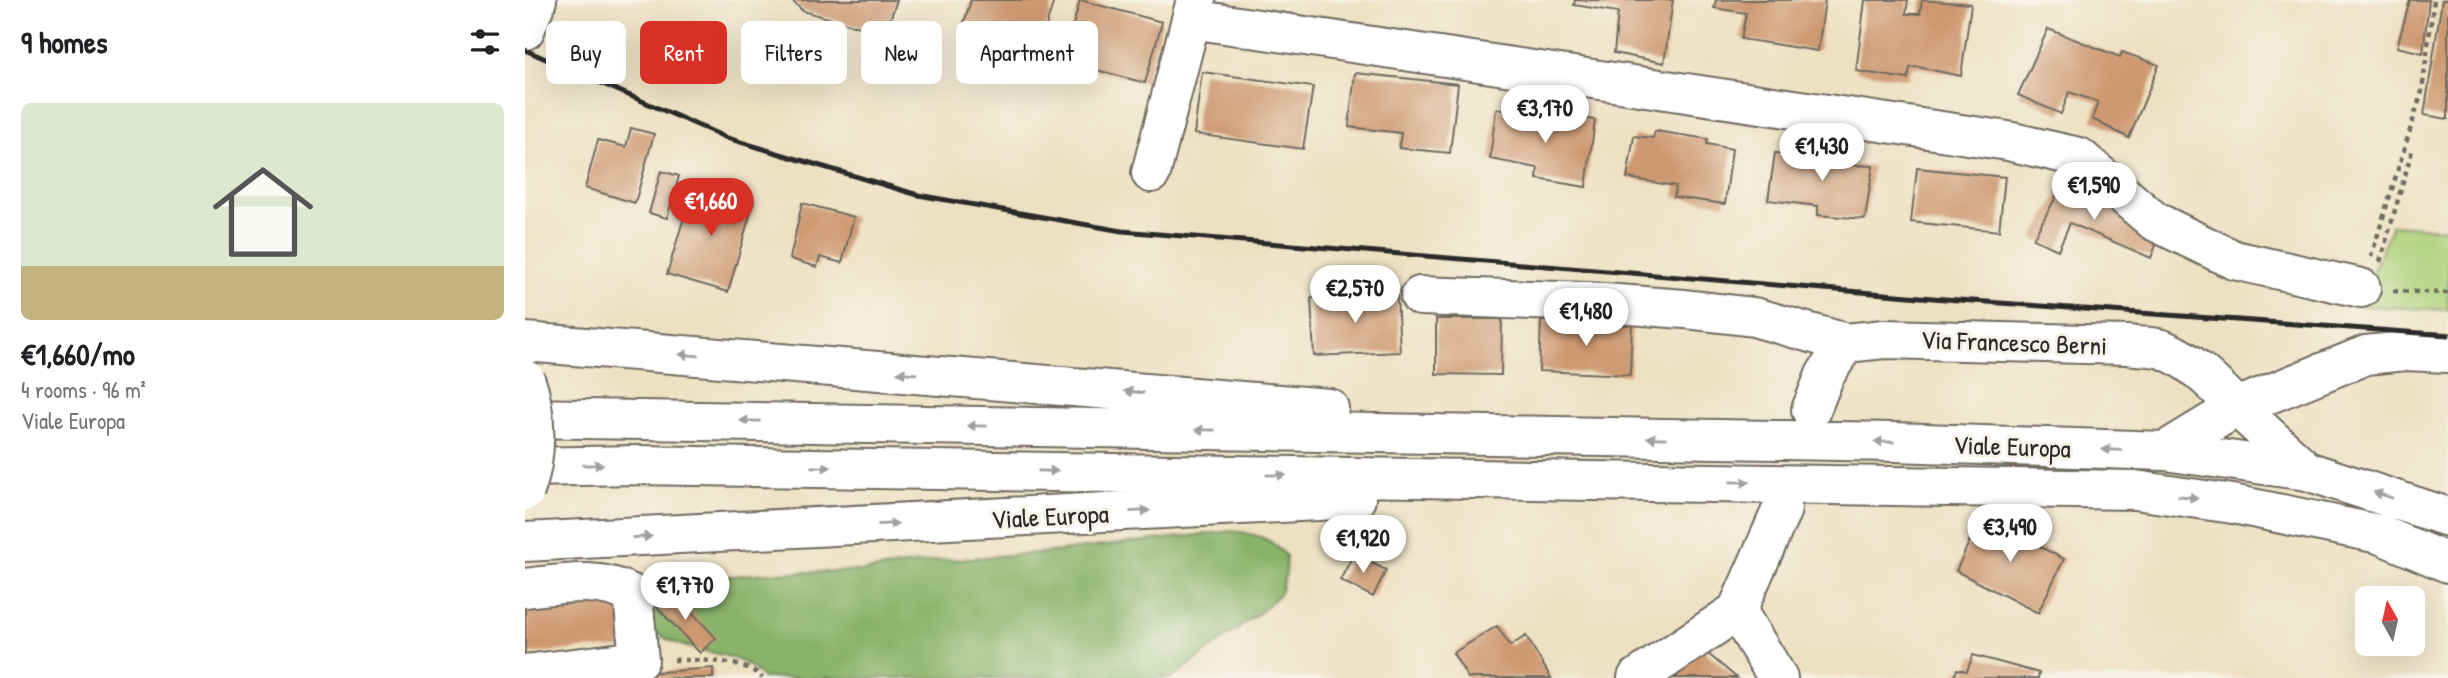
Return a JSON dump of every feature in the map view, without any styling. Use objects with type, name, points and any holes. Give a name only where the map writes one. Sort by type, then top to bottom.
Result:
[{"type":"street","points":[[525,30],[537,0]]},
{"type":"street","points":[[1151,173],[1194,10],[2008,141],[2079,156],[2154,221],[2234,260],[2373,289]]},
{"type":"street","points":[[1420,296],[1590,302],[1685,309],[1753,317],[1846,343],[1825,375],[1811,410]]},
{"type":"street","name":"Viale Europa","points":[[532,339],[781,363],[1430,417],[1567,436]]},
{"type":"street","name":"Via Francesco Berni","points":[[1846,343],[1884,339],[2128,345],[2160,349],[2187,362],[2307,471]]},
{"type":"street","points":[[2165,451],[2237,407],[2366,355],[2405,351],[2448,353]]},
{"type":"street","points":[[525,379],[530,395],[534,444],[525,491]]},
{"type":"street","name":"Viale Europa","points":[[525,418],[1894,442],[2165,451],[2307,471],[2448,517]]},
{"type":"street","name":"Viale Europa","points":[[525,467],[636,465],[2135,490],[2233,504],[2379,534],[2448,563]]},
{"type":"street","name":"Viale Europa","points":[[525,542],[1423,496],[1574,479]]},
{"type":"street","points":[[1637,678],[1737,611],[1782,509]]},
{"type":"street","points":[[525,588],[606,584],[633,595],[639,660],[525,674]]},
{"type":"street","points":[[1737,611],[1778,678]]},
{"type":"path","points":[[2434,0],[2422,91],[2373,289],[2448,293]]},
{"type":"path","points":[[2392,225],[2412,152]]},
{"type":"path","points":[[639,660],[694,660],[733,664],[756,670],[762,678]]},
{"type":"green space","points":[[2392,225],[2448,229],[2448,310],[2363,306],[2366,288]]},
{"type":"green space","points":[[1232,531],[1262,538],[1274,544],[1286,556],[1286,573],[1280,593],[1263,610],[1172,678],[762,678],[735,659],[677,644],[650,630],[643,584],[765,573],[863,571],[934,561],[1051,552]]},
{"type":"building","points":[[791,0],[897,0],[890,21],[861,21],[861,27],[847,23],[847,21],[803,11]]},
{"type":"building","points":[[971,0],[1054,0],[1048,21],[964,21]]},
{"type":"building","points":[[1080,0],[1162,22],[1145,83],[1098,70],[1098,21],[1074,21]]},
{"type":"building","points":[[1575,0],[1673,0],[1664,63],[1614,53],[1618,12],[1574,5]]},
{"type":"building","points":[[1716,0],[1825,0],[1818,51],[1741,39],[1746,13],[1714,8]]},
{"type":"building","points":[[1865,0],[1908,0],[1906,14],[1920,14],[1922,0],[1971,4],[1961,76],[1918,67],[1910,68],[1908,79],[1856,71]]},
{"type":"building","points":[[2410,0],[2429,0],[2423,53],[2397,47]]},
{"type":"building","points":[[2442,0],[2448,0],[2448,119],[2424,115]]},
{"type":"building","points":[[2048,29],[2120,57],[2122,52],[2159,65],[2129,138],[2092,119],[2098,102],[2069,92],[2061,114],[2018,95]]},
{"type":"building","points":[[1202,72],[1313,87],[1303,149],[1194,134]]},
{"type":"building","points":[[1355,73],[1458,84],[1450,153],[1399,148],[1401,133],[1349,127]]},
{"type":"building","points":[[1496,109],[1595,120],[1586,187],[1537,179],[1538,168],[1490,159]]},
{"type":"building","points":[[631,128],[654,134],[635,203],[585,188],[598,140],[626,147]]},
{"type":"building","points":[[1655,131],[1708,139],[1707,144],[1732,149],[1725,204],[1674,197],[1676,186],[1627,178],[1634,136],[1653,138]]},
{"type":"building","points":[[1796,150],[1851,158],[1851,165],[1873,166],[1865,219],[1818,215],[1818,206],[1768,200],[1775,153],[1795,156]]},
{"type":"building","points":[[1917,168],[2005,177],[1999,231],[1911,222]]},
{"type":"building","points":[[661,171],[679,176],[667,218],[649,213]]},
{"type":"building","points":[[2065,180],[2161,232],[2151,258],[2070,223],[2058,250],[2033,239]]},
{"type":"building","points":[[694,184],[754,201],[728,292],[667,274]]},
{"type":"building","points":[[802,203],[854,217],[842,263],[820,257],[817,267],[790,259]]},
{"type":"building","points":[[1397,295],[1400,352],[1314,356],[1311,298]]},
{"type":"building","points":[[1436,319],[1502,319],[1501,375],[1436,374]]},
{"type":"building","points":[[1541,321],[1632,325],[1630,375],[1539,371]]},
{"type":"building","points":[[1981,516],[2031,539],[2029,541],[2064,559],[2038,613],[1956,571]]},
{"type":"building","points":[[1354,554],[1386,570],[1373,597],[1340,580]]},
{"type":"building","points":[[671,590],[716,638],[700,653],[655,605]]},
{"type":"building","points":[[525,597],[624,597],[629,648],[525,654]]},
{"type":"building","points":[[1497,626],[1510,646],[1526,636],[1551,678],[1468,678],[1453,653]]},
{"type":"building","points":[[1701,648],[1737,678],[1675,678]]},
{"type":"building","points":[[1973,655],[2039,673],[2038,678],[1954,678],[1957,669],[1967,671]]},
{"type":"building","points":[[713,668],[713,678],[606,678],[606,676]]},
{"type":"railway","points":[[525,50],[727,138],[918,195],[1122,231],[1945,299],[2448,335]]}]
